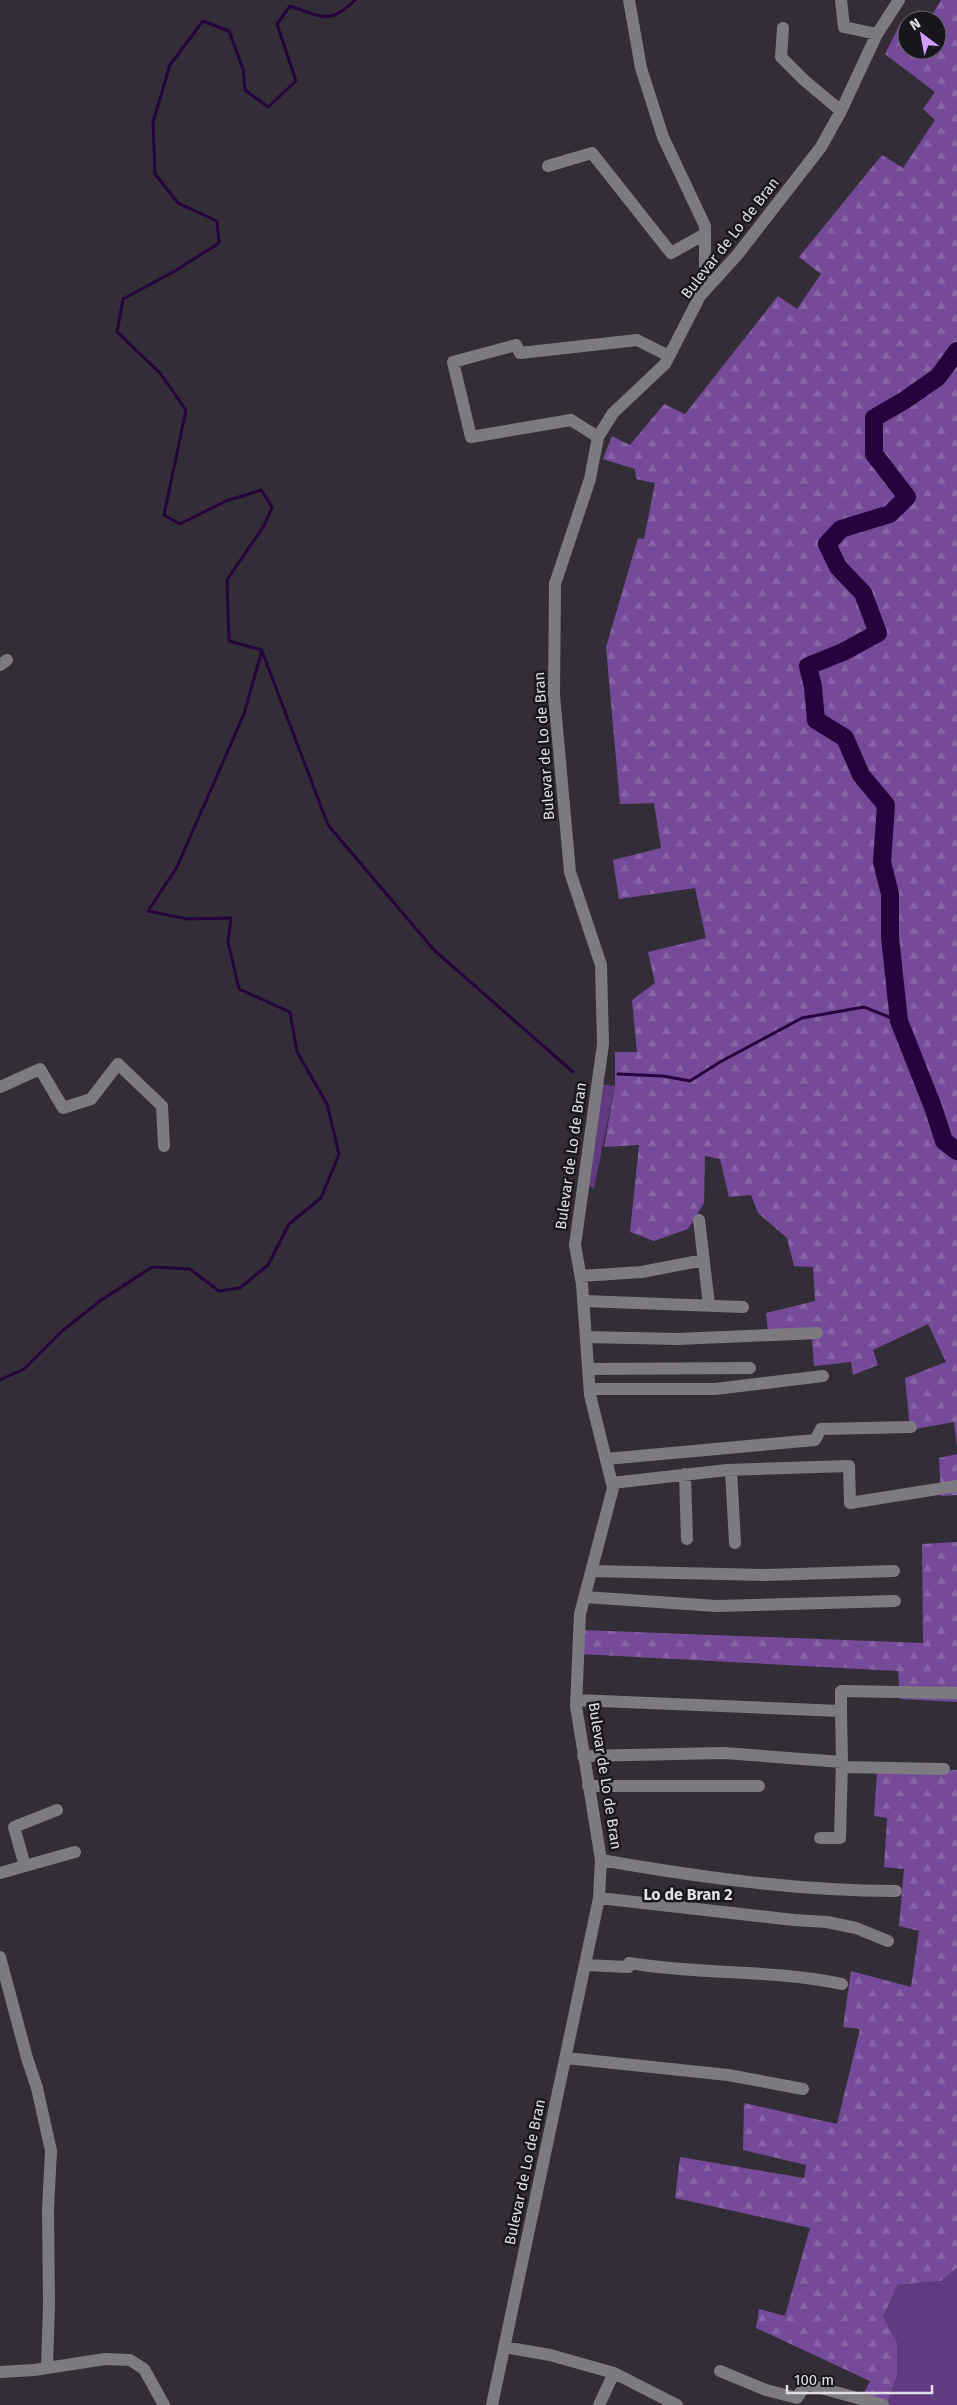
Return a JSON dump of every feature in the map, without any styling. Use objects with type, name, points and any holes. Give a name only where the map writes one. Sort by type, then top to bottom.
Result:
[{"type":"street","points":[[629,0],[641,68],[662,137],[705,226],[706,269],[700,296]]},
{"type":"street","points":[[841,0],[844,27],[877,34]]},
{"type":"street","name":"Bulevar de Lo de Bran","points":[[492,2405],[599,1898],[601,1860],[583,1756],[576,1700],[580,1614],[613,1488],[590,1389],[584,1301],[575,1245],[603,1044],[601,965],[570,872],[554,695],[555,584],[590,479],[598,437],[613,413],[665,364],[700,296],[738,254],[821,147],[841,111],[877,34],[899,0]]},
{"type":"street","points":[[783,28],[781,57],[804,80],[841,111]]},
{"type":"street","points":[[548,166],[592,153],[672,253],[705,234]]},
{"type":"street","points":[[598,437],[571,420],[471,437],[453,362],[516,345],[520,352],[637,340],[669,356]]},
{"type":"street","points":[[0,1087],[40,1069],[63,1108],[91,1099],[118,1064],[162,1106],[164,1146]]},
{"type":"street","points":[[699,1220],[709,1305]]},
{"type":"street","points":[[581,1276],[642,1272],[704,1260]]},
{"type":"street","points":[[584,1301],[743,1307]]},
{"type":"street","points":[[586,1336],[678,1339],[817,1333]]},
{"type":"street","points":[[588,1370],[750,1368]]},
{"type":"street","points":[[590,1389],[715,1389],[823,1376]]},
{"type":"street","points":[[606,1459],[814,1440],[821,1430],[911,1427]]},
{"type":"street","points":[[612,1482],[731,1470],[849,1466],[850,1503],[957,1486]]},
{"type":"street","points":[[731,1470],[735,1543]]},
{"type":"street","points":[[685,1474],[686,1539]]},
{"type":"street","points":[[591,1571],[765,1576],[894,1571]]},
{"type":"street","points":[[584,1597],[716,1606],[895,1601]]},
{"type":"street","points":[[820,1838],[840,1838],[842,1765],[841,1691],[957,1693]]},
{"type":"street","points":[[576,1700],[841,1711]]},
{"type":"street","points":[[583,1756],[724,1753],[842,1765],[944,1769]]},
{"type":"street","points":[[588,1786],[759,1786]]},
{"type":"street","points":[[25,1866],[14,1827],[57,1810]]},
{"type":"street","points":[[0,1873],[76,1852]]},
{"type":"street","points":[[601,1860],[703,1876],[860,1891],[896,1891]]},
{"type":"street","points":[[599,1898],[827,1922],[856,1928],[888,1941]]},
{"type":"street","points":[[0,1957],[37,2088],[51,2151],[48,2209],[49,2304],[47,2367]]},
{"type":"street","points":[[585,1965],[628,1967],[629,1963],[705,1972],[817,1978],[842,1984]]},
{"type":"street","points":[[566,2058],[728,2075],[804,2089]]},
{"type":"street","points":[[504,2346],[550,2355],[614,2373],[677,2405]]},
{"type":"street","points":[[0,2372],[105,2359],[130,2360],[144,2370],[164,2405]]},
{"type":"street","points":[[720,2371],[766,2390],[797,2398],[806,2384],[884,2405]]},
{"type":"street","points":[[599,2405],[614,2373]]},
{"type":"shaded area","points":[[593,1083],[615,1086],[594,1188],[579,1183]]},
{"type":"shaded area","points":[[957,2268],[957,2405],[887,2405],[897,2375],[883,2317],[898,2285],[941,2281]]},
{"type":"green space","points":[[941,0],[957,0],[957,1446],[954,1422],[910,1430],[905,1378],[946,1362],[928,1324],[873,1350],[878,1365],[853,1375],[851,1362],[814,1366],[812,1338],[769,1340],[766,1313],[815,1301],[813,1267],[794,1266],[787,1238],[758,1213],[751,1195],[729,1197],[720,1159],[705,1156],[704,1203],[688,1229],[654,1241],[630,1232],[639,1145],[604,1147],[615,1086],[615,1052],[637,1052],[632,1000],[655,983],[648,952],[706,938],[695,888],[619,899],[613,860],[661,848],[654,803],[620,804],[606,647],[638,538],[644,539],[655,483],[636,479],[635,469],[603,459],[612,436],[630,445],[664,404],[685,414],[778,296],[797,309],[821,274],[799,257],[882,155],[903,168],[935,120],[923,109],[935,92],[885,54],[897,30],[897,60],[947,60],[947,10],[935,10]]},
{"type":"green space","points":[[957,1454],[957,1495],[941,1496],[939,1458]]},
{"type":"green space","points":[[957,1542],[957,1702],[900,1699],[898,1671],[580,1654],[583,1630],[923,1643],[922,1544]]},
{"type":"green space","points":[[957,1770],[957,2268],[941,2281],[898,2285],[883,2317],[897,2343],[897,2375],[887,2405],[861,2399],[870,2381],[756,2328],[759,2309],[785,2316],[810,2228],[675,2198],[680,2157],[804,2178],[806,2165],[743,2150],[744,2103],[837,2124],[860,2029],[843,2027],[851,1971],[911,1987],[919,1931],[899,1926],[904,1869],[884,1867],[887,1818],[874,1816],[877,1773]]},
{"type":"waterway","points":[[0,1380],[24,1369],[62,1331],[100,1301],[152,1267],[190,1269],[219,1291],[240,1288],[268,1265],[289,1224],[321,1198],[339,1154],[327,1104],[297,1052],[290,1012],[239,989],[228,942],[231,918],[187,919],[148,911],[177,867],[244,714],[262,650],[229,641],[227,580],[265,524],[272,507],[261,490],[226,501],[180,524],[164,515],[186,410],[160,373],[117,332],[123,299],[175,271],[219,243],[217,221],[178,203],[155,174],[153,122],[170,65],[203,21],[229,31],[243,69],[245,90],[268,107],[296,81],[277,24],[290,6],[318,15],[332,16],[339,13],[355,0]]},
{"type":"waterway","points":[[957,351],[938,377],[905,400],[874,418],[874,454],[907,497],[890,514],[841,529],[827,544],[838,567],[863,593],[878,633],[843,652],[808,666],[813,687],[816,720],[845,738],[861,775],[886,805],[882,862],[890,894],[890,937],[899,1021],[933,1107],[944,1141],[957,1151]]},
{"type":"waterway","points":[[262,651],[328,825],[434,950],[573,1072]]},
{"type":"waterway","points":[[618,1074],[663,1076],[690,1081],[720,1062],[802,1018],[864,1007],[899,1021]]},
{"type":"district","name":"Lo de Bran 2","points":[[688,1894]]}]
